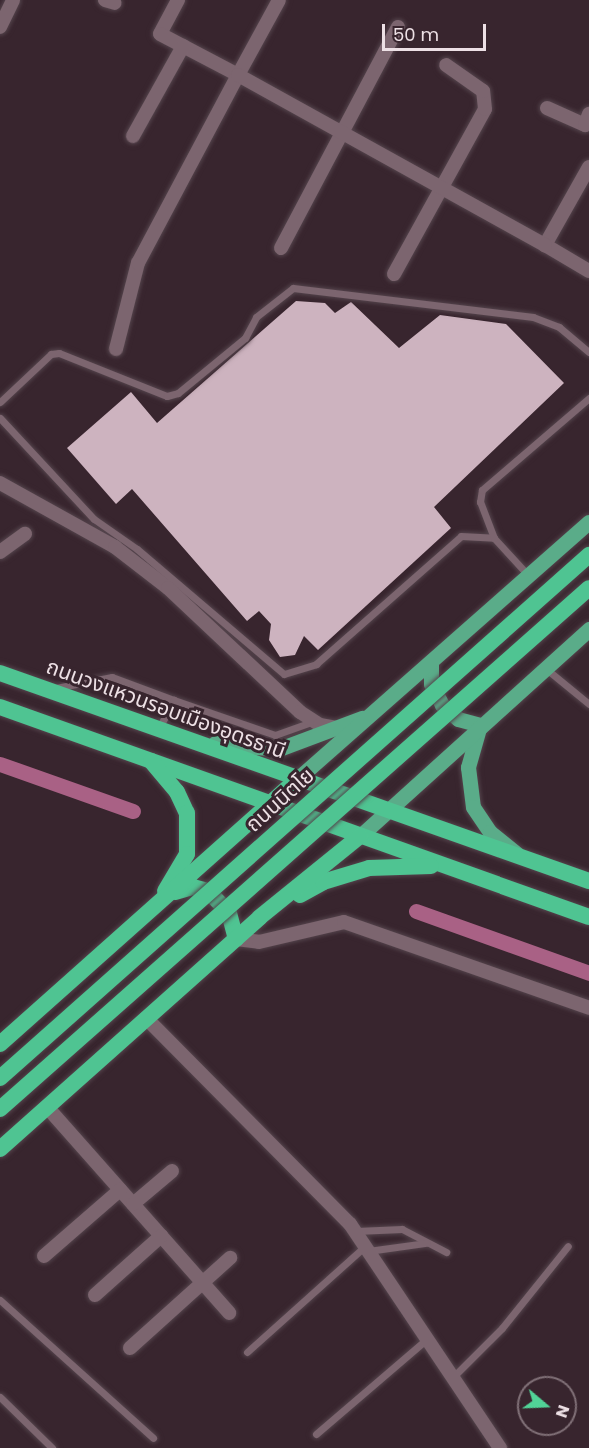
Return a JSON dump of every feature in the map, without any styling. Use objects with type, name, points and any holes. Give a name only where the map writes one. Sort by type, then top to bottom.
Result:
[{"type":"highway","name":"ถนนนิตโย","points":[[0,1078],[589,555]]},
{"type":"highway","points":[[0,1110],[589,588]]},
{"type":"highway","name":"ถนนวงแหวนรอบเมืองอุดรธานี","points":[[0,673],[385,813],[589,881]]},
{"type":"highway","points":[[0,706],[441,866],[589,917]]},
{"type":"highway","points":[[150,760],[177,792],[187,813],[187,854],[157,905]]},
{"type":"highway","name":"ถนนนิตโย","points":[[0,1044],[296,780]]},
{"type":"highway","points":[[0,1149],[260,918],[360,836]]},
{"type":"highway","points":[[260,918],[323,882],[360,871],[441,866]]},
{"type":"highway","points":[[171,893],[193,887],[208,891],[229,913],[236,939]]},
{"type":"main road","name":"ถนนนิตโย","points":[[296,780],[431,664],[589,522]]},
{"type":"main road","points":[[360,836],[480,724],[589,629]]},
{"type":"main road","points":[[431,664],[432,684],[442,705],[459,719],[480,724]]},
{"type":"main road","points":[[162,732],[267,750],[305,743],[374,714]]},
{"type":"main road","points":[[480,724],[468,767],[473,807],[490,832],[525,860]]},
{"type":"street","points":[[0,27],[13,0]]},
{"type":"street","points":[[178,0],[160,34],[238,75],[589,271]]},
{"type":"street","points":[[116,350],[138,263],[279,0]]},
{"type":"street","points":[[281,248],[398,27]]},
{"type":"street","points":[[133,136],[183,46]]},
{"type":"street","points":[[394,274],[442,189],[486,99],[475,84],[446,66]]},
{"type":"street","points":[[547,108],[585,124],[589,114]]},
{"type":"street","points":[[545,245],[589,167]]},
{"type":"street","points":[[0,483],[115,547],[168,588],[314,721],[337,728]]},
{"type":"street","points":[[0,552],[25,534]]},
{"type":"street","points":[[236,939],[260,942],[344,922],[589,1008]]},
{"type":"street","points":[[146,1018],[355,1232],[500,1448]]},
{"type":"street","points":[[47,1107],[229,1313]]},
{"type":"street","points":[[133,1204],[172,1171]]},
{"type":"street","points":[[44,1256],[120,1190]]},
{"type":"street","points":[[95,1294],[161,1236]]},
{"type":"street","points":[[130,1348],[230,1258]]},
{"type":"lane","points":[[0,402],[51,354],[59,353],[166,396],[178,393],[245,338],[256,317],[293,288],[533,317],[559,327],[589,351]]},
{"type":"lane","points":[[529,577],[494,538],[480,502],[482,490],[589,398]]},
{"type":"lane","points":[[0,418],[94,519],[137,549],[284,674],[316,664],[461,536],[494,538]]},
{"type":"lane","points":[[545,668],[589,704]]},
{"type":"lane","points":[[46,689],[112,677],[275,735],[314,721]]},
{"type":"lane","points":[[162,732],[174,699]]},
{"type":"lane","points":[[355,1232],[402,1229],[446,1252]]},
{"type":"lane","points":[[247,1352],[366,1249],[426,1243]]},
{"type":"lane","points":[[453,1377],[502,1328],[568,1246]]},
{"type":"lane","points":[[0,1300],[153,1438]]},
{"type":"lane","points":[[316,1434],[427,1339]]},
{"type":"lane","points":[[0,1397],[52,1448]]},
{"type":"building","points":[[296,301],[325,303],[335,313],[351,302],[399,348],[440,315],[506,324],[564,383],[434,507],[451,528],[318,650],[304,636],[295,655],[280,657],[269,640],[271,624],[259,611],[247,621],[132,489],[116,504],[67,448],[131,392],[157,423]]},
{"type":"waterway","points":[[0,764],[133,811]]},
{"type":"waterway","points":[[416,911],[589,973]]}]
